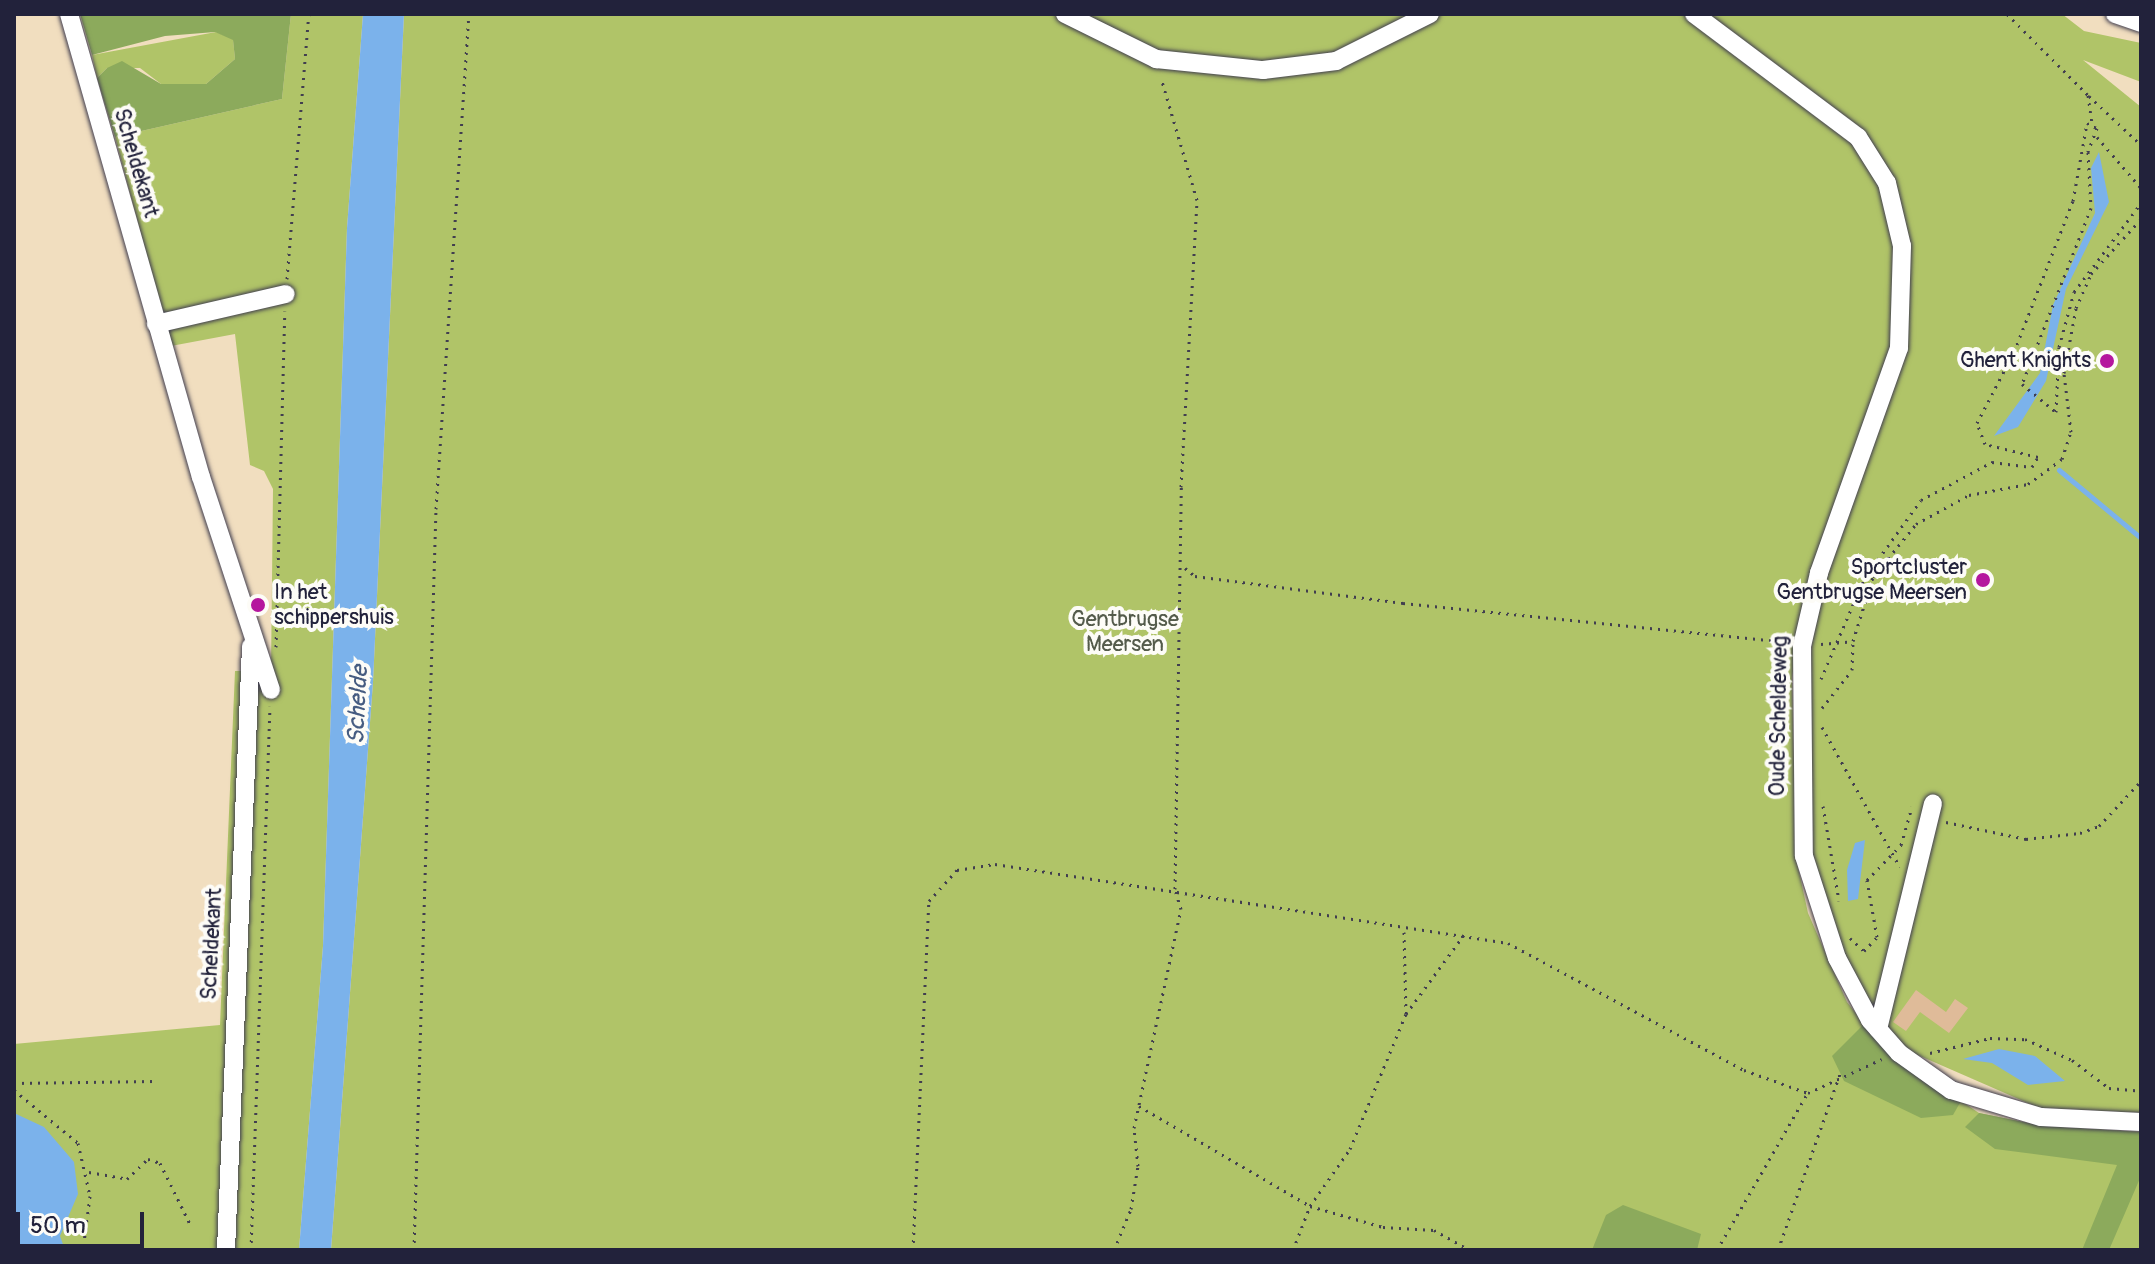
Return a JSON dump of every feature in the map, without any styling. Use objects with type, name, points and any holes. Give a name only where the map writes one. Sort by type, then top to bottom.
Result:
[{"type":"street","name":"Scheldekant","points":[[69,14],[156,324],[251,640],[271,690]]},
{"type":"street","points":[[1065,14],[1156,59],[1296,69],[1377,45],[1430,14]]},
{"type":"street","name":"Oude Scheldeweg","points":[[1694,14],[1858,137],[1877,160],[1898,222],[1905,313],[1899,348],[1819,573],[1802,646],[1804,856],[1837,958],[1878,1029],[1899,1053],[1951,1090],[2006,1108],[2141,1122]]},
{"type":"street","points":[[2115,14],[2141,23]]},
{"type":"street","points":[[156,324],[286,294]]},
{"type":"street","name":"Scheldekant","points":[[226,1250],[251,640]]},
{"type":"street","points":[[1878,1029],[1932,808]]},
{"type":"path","points":[[276,659],[286,294],[309,14]]},
{"type":"path","points":[[414,1250],[436,509],[469,14]]},
{"type":"path","points":[[2007,14],[2141,145]]},
{"type":"path","points":[[1114,1250],[1138,1166],[1139,1106],[1181,909],[1175,889],[1185,568],[1181,487],[1197,200],[1156,59]]},
{"type":"path","points":[[2088,95],[2097,137],[2141,188]]},
{"type":"path","points":[[1820,681],[1864,579],[1921,500],[1992,462],[2032,467],[2038,457],[1985,444],[1977,423],[2032,310],[2073,201],[2080,131],[2092,123]]},
{"type":"path","points":[[2097,137],[2088,152],[2093,186],[2085,227],[2022,384],[2049,408],[2059,408],[2059,347],[2074,292],[2141,203]]},
{"type":"path","points":[[1185,568],[1195,576],[1580,624],[1751,634],[1802,646],[1853,641],[1873,577],[1916,524],[1969,495],[2028,484],[2062,459],[2071,432],[2064,373],[2076,308],[2091,274],[2141,219]]},
{"type":"path","name":"Scheldekant","points":[[251,1250],[271,690]]},
{"type":"path","points":[[1815,712],[1817,697]]},
{"type":"path","points":[[1815,723],[1816,734]]},
{"type":"path","points":[[1845,923],[1855,949],[1873,949],[1876,920],[1867,880],[1901,845],[1912,807],[1932,808],[1977,833],[2051,839],[2099,826],[2141,781]]},
{"type":"path","points":[[1822,802],[1841,912]]},
{"type":"path","points":[[913,1250],[929,901],[941,882],[957,870],[995,864],[1175,889],[1404,932],[1466,932],[1508,943],[1744,1070],[1808,1093]]},
{"type":"path","points":[[1404,932],[1406,1014]]},
{"type":"path","points":[[1293,1250],[1310,1206],[1350,1149],[1406,1014],[1466,932]]},
{"type":"path","points":[[1717,1250],[1808,1093],[1840,1074],[1899,1053]]},
{"type":"path","points":[[1778,1250],[1840,1074]]},
{"type":"path","points":[[14,1083],[155,1081]]},
{"type":"path","points":[[14,1090],[78,1143],[89,1172],[83,1250]]},
{"type":"path","points":[[1139,1106],[1310,1206],[1383,1227],[1434,1230],[1470,1250]]},
{"type":"path","points":[[89,1172],[127,1179],[148,1159],[160,1163],[190,1224]]},
{"type":"green space","points":[[80,14],[291,14],[282,99],[115,137],[97,78],[107,68],[122,61],[161,84],[206,84],[235,59],[233,40],[215,32],[165,36],[92,55]]},
{"type":"green space","points":[[291,14],[363,14],[347,228],[323,946],[299,1250],[14,1250],[14,1044],[220,1025],[235,671],[271,671],[273,489],[264,471],[250,465],[235,334],[171,346],[115,137],[282,99]]},
{"type":"green space","name":"Gentbrugse Meersen","points":[[404,14],[2062,14],[2084,31],[2141,43],[2141,82],[2083,60],[2141,107],[2141,1113],[2039,1108],[1904,1049],[1873,1016],[1852,976],[1813,861],[1809,671],[1816,611],[1891,348],[1800,629],[1792,677],[1796,858],[1808,913],[1847,1002],[1884,1049],[1979,1113],[2043,1126],[2141,1132],[2141,1250],[331,1250],[373,682]]},
{"type":"green space","points":[[216,32],[233,39],[235,59],[206,84],[161,84],[140,68],[107,68],[97,78],[92,55]]},
{"type":"green space","points":[[1864,1024],[1961,1101],[1953,1115],[1921,1118],[1844,1081],[1832,1056]]},
{"type":"green space","points":[[1979,1113],[2043,1126],[2141,1132],[2141,1176],[2109,1250],[2082,1250],[2117,1165],[1995,1149],[1965,1127]]},
{"type":"green space","points":[[1623,1205],[1701,1234],[1697,1250],[1592,1250],[1606,1215]]},
{"type":"water","name":"Schelde","points":[[363,14],[404,14],[373,682],[331,1250],[299,1250],[323,946],[347,228]]},
{"type":"water","points":[[2099,152],[2109,202],[2066,289],[2046,381],[2018,427],[1994,436],[2040,373],[2053,305],[2095,213],[2091,168]]},
{"type":"water","points":[[1865,840],[1858,899],[1848,901],[1847,870],[1855,843]]},
{"type":"water","points":[[1999,1049],[2035,1056],[2065,1081],[2028,1085],[1992,1063],[1963,1059]]},
{"type":"water","points":[[14,1113],[44,1127],[74,1162],[78,1194],[60,1236],[65,1250],[14,1250]]},
{"type":"building","points":[[1916,990],[1946,1012],[1955,999],[1968,1008],[1949,1033],[1920,1012],[1906,1031],[1893,1022]]},
{"type":"waterway","points":[[2059,470],[2141,538]]},
{"type":"place","name":"Ghent Knights","points":[[2107,361]]},
{"type":"place","name":"Sportcluster Gentbrugse Meersen","points":[[1983,580]]},
{"type":"place","name":"In het schippershuis","points":[[258,605]]}]
